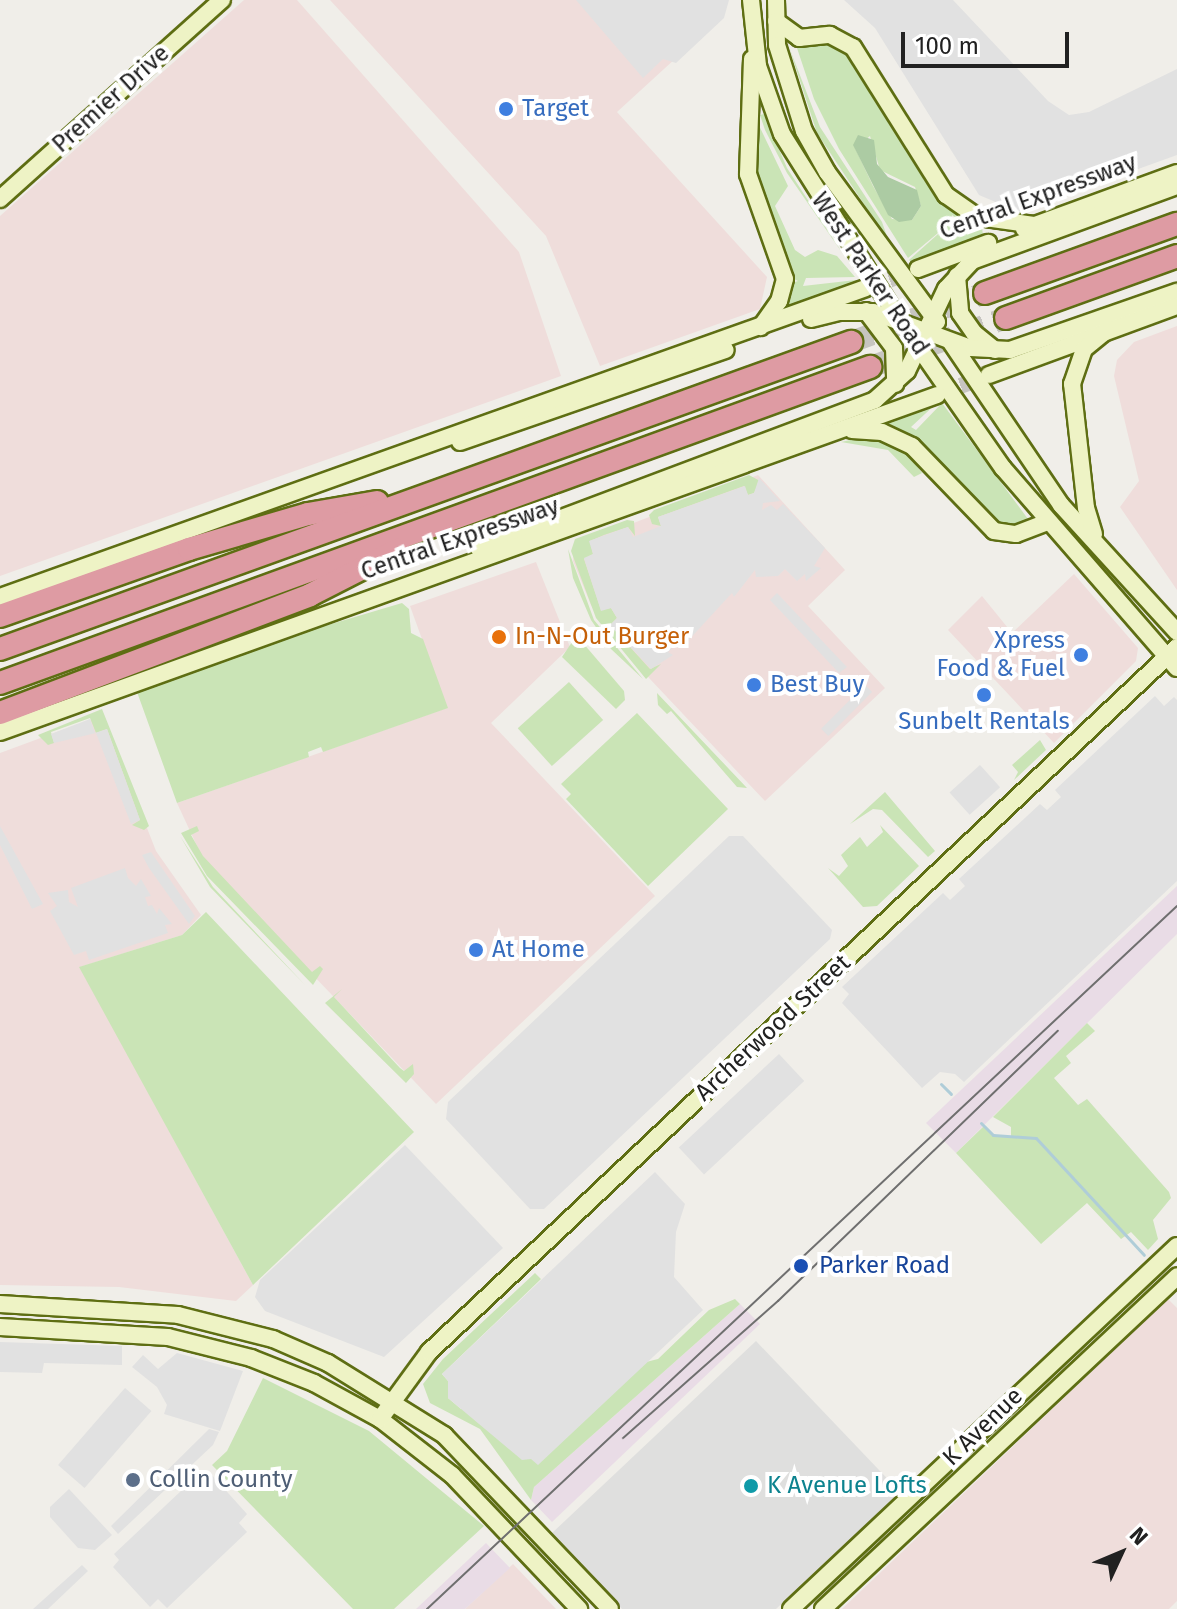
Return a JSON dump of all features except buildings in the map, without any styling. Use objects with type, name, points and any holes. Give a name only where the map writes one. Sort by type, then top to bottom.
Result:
[{"type":"highway","points":[[985,293],[1177,224]]},
{"type":"highway","points":[[1006,318],[1177,256]]},
{"type":"highway","points":[[0,649],[851,342]]},
{"type":"highway","name":"Central Expressway","points":[[0,683],[870,367]]},
{"type":"highway","points":[[0,616],[189,549],[308,514],[434,492]]},
{"type":"highway","points":[[0,713],[310,595],[453,519]]},
{"type":"main road","name":"Premier Drive","points":[[0,199],[222,0]]},
{"type":"main road","name":"West Parker Road","points":[[751,0],[752,37],[758,66],[788,146],[900,321],[1047,522],[1174,657]]},
{"type":"main road","name":"West Parker Road","points":[[776,0],[776,21],[787,89],[804,131],[827,172],[930,323],[950,340],[1061,505],[1177,632]]},
{"type":"main road","points":[[776,21],[799,38],[830,35],[853,47],[946,195],[978,217],[1035,225]]},
{"type":"main road","points":[[752,37],[748,174],[785,279],[779,301],[761,327]]},
{"type":"main road","name":"Central Expressway","points":[[918,269],[1177,173]]},
{"type":"main road","points":[[393,590],[404,577],[866,403],[895,386],[958,274],[978,258],[1177,186]]},
{"type":"main road","points":[[958,274],[960,313],[978,338],[996,351]]},
{"type":"main road","points":[[355,473],[866,288]]},
{"type":"main road","points":[[950,340],[996,351],[1024,347],[1177,292]]},
{"type":"main road","points":[[989,375],[1177,306]]},
{"type":"main road","points":[[0,597],[322,480],[355,473],[555,412],[812,319],[866,311],[900,321],[930,323]]},
{"type":"main road","points":[[866,311],[894,348],[895,386]]},
{"type":"main road","points":[[1102,551],[1088,520],[1072,384],[1084,349],[1106,331]]},
{"type":"main road","name":"Central Expressway","points":[[0,732],[937,395]]},
{"type":"main road","points":[[838,430],[882,432],[912,446],[994,531],[1016,534],[1047,522]]},
{"type":"main road","name":"Archerwood Street","points":[[380,1419],[429,1352],[1174,657]]},
{"type":"main road","name":"K Avenue","points":[[791,1609],[1177,1246]]},
{"type":"main road","name":"K Avenue","points":[[823,1609],[1177,1276]]},
{"type":"main road","points":[[1131,1289],[1147,1305]]},
{"type":"main road","points":[[0,1304],[143,1310],[273,1339],[393,1400],[469,1459],[605,1607]]},
{"type":"main road","points":[[139,1333],[143,1310]]},
{"type":"main road","points":[[0,1327],[139,1333],[251,1358],[314,1383],[380,1419],[452,1475],[579,1609]]},
{"type":"main road","points":[[1022,1390],[1037,1407]]},
{"type":"main road","points":[[894,1513],[910,1529]]},
{"type":"shaded area","points":[[244,0],[297,0],[519,252],[561,376],[0,576],[0,216]]},
{"type":"shaded area","points":[[330,0],[727,0],[723,15],[617,112],[767,277],[760,309],[600,366],[546,236]]},
{"type":"shaded area","points":[[576,0],[729,0],[724,18],[676,63],[663,59],[643,78]]},
{"type":"shaded area","points":[[844,0],[953,0],[1048,101],[1069,115],[1089,112],[1177,69],[1177,155],[1019,212],[979,195],[875,28]]},
{"type":"shaded area","points":[[1177,326],[1177,590],[1120,507],[1139,481],[1114,376],[1117,360],[1134,342]]},
{"type":"shaded area","points":[[758,475],[845,570],[808,606],[885,688],[765,801],[617,644],[591,605],[573,561],[574,546]]},
{"type":"shaded area","points":[[759,478],[780,501],[763,503],[762,510],[771,505],[777,510],[783,504],[825,548],[814,566],[821,568],[806,581],[805,574],[797,581],[785,569],[778,576],[756,577],[755,570],[734,597],[732,593],[685,644],[682,639],[668,652],[673,655],[651,669],[610,625],[617,618],[611,608],[601,611],[584,558],[593,554],[589,541],[628,527],[633,537],[661,526],[658,517],[745,486],[748,495],[754,493]]},
{"type":"shaded area","points":[[536,562],[570,647],[491,723],[655,896],[436,1104],[204,861],[177,803],[447,708],[410,606]]},
{"type":"shaded area","points":[[1074,574],[1138,648],[1136,661],[1054,743],[948,630],[982,596],[1012,633]]},
{"type":"shaded area","points":[[777,593],[847,667],[839,673],[770,600]]},
{"type":"shaded area","points":[[865,685],[872,692],[828,736],[821,729]]},
{"type":"shaded area","points":[[1155,696],[1164,706],[1174,697],[1177,700],[1177,881],[964,1082],[955,1074],[940,1072],[922,1088],[842,1003],[849,994],[842,987],[943,893],[950,900],[965,886],[959,879],[1040,804],[1047,810],[1061,797],[1055,790]]},
{"type":"shaded area","points":[[103,715],[156,851],[201,915],[182,935],[80,967],[253,1285],[236,1301],[119,1287],[0,1285],[0,753]]},
{"type":"shaded area","points":[[90,719],[95,733],[107,729],[140,820],[131,824],[96,733],[54,743],[51,734]]},
{"type":"shaded area","points":[[980,765],[1000,787],[970,815],[950,792]]},
{"type":"shaded area","points":[[0,826],[43,904],[32,909],[0,845]]},
{"type":"shaded area","points":[[729,836],[743,836],[832,930],[830,939],[544,1209],[530,1209],[446,1119],[448,1102]]},
{"type":"shaded area","points":[[151,852],[195,916],[189,924],[142,855]]},
{"type":"shaded area","points":[[125,868],[128,878],[136,886],[141,879],[151,896],[145,897],[148,906],[152,905],[157,914],[159,908],[172,924],[165,925],[168,933],[89,960],[86,951],[74,955],[50,911],[57,906],[48,893],[68,890],[69,902],[78,907],[71,888]]},
{"type":"shaded area","points":[[1177,886],[1177,934],[956,1153],[926,1123]]},
{"type":"shaded area","points":[[779,1054],[804,1081],[704,1174],[679,1147]]},
{"type":"shaded area","points":[[405,1145],[503,1248],[384,1357],[265,1311],[255,1297],[260,1280]]},
{"type":"shaded area","points":[[655,1172],[685,1204],[676,1232],[674,1277],[703,1310],[538,1465],[531,1459],[522,1460],[448,1398],[448,1381],[442,1374]]},
{"type":"shaded area","points":[[1168,1299],[1177,1308],[1177,1601],[1169,1609],[842,1609]]},
{"type":"shaded area","points":[[740,1304],[760,1324],[552,1522],[531,1500],[534,1487]]},
{"type":"shaded area","points":[[756,1341],[900,1492],[776,1609],[622,1609],[551,1534]]},
{"type":"shaded area","points":[[0,1342],[122,1346],[122,1365],[44,1363],[42,1373],[0,1372]]},
{"type":"shaded area","points":[[177,1353],[243,1371],[220,1431],[164,1414],[167,1405],[157,1387],[132,1367],[143,1355],[158,1369]]},
{"type":"shaded area","points":[[125,1388],[151,1411],[84,1488],[58,1465]]},
{"type":"shaded area","points":[[209,1429],[219,1432],[213,1445],[118,1534],[111,1526]]},
{"type":"shaded area","points":[[199,1474],[204,1480],[211,1474],[247,1514],[239,1523],[247,1532],[167,1608],[158,1599],[150,1607],[113,1567],[119,1560],[114,1554]]},
{"type":"shaded area","points":[[69,1489],[112,1535],[95,1550],[78,1548],[50,1517],[50,1507]]},
{"type":"shaded area","points":[[486,1543],[510,1568],[465,1609],[416,1609]]},
{"type":"shaded area","points":[[513,1564],[556,1609],[465,1609]]},
{"type":"shaded area","points":[[82,1565],[88,1571],[48,1609],[33,1609]]},
{"type":"green space","points":[[826,42],[847,53],[937,194],[957,214],[982,226],[983,237],[913,264],[909,260],[956,218],[952,215],[950,223],[908,258],[839,149],[814,99],[796,45]],"holes":[[[870,136],[880,170],[915,187],[921,206],[912,220],[892,219],[873,186],[855,148]]]},
{"type":"green space","points":[[789,47],[820,127],[882,222],[889,242],[817,133]]},
{"type":"green space","points":[[764,114],[787,168],[845,257],[787,173],[765,130],[760,115]]},
{"type":"green space","points":[[754,115],[788,186],[775,206],[795,250],[805,257],[818,250],[837,256],[855,277],[806,278],[803,286],[856,280],[859,284],[788,308],[784,302],[789,284],[798,281],[792,278],[753,179]]},
{"type":"green space","points":[[858,135],[874,140],[877,164],[888,177],[917,190],[921,206],[912,220],[899,222],[888,215],[853,145]]},
{"type":"green space","points":[[940,400],[911,427],[916,430],[942,403],[1028,519],[1024,526],[1000,526],[886,427],[886,417]]},
{"type":"green space","points":[[874,435],[907,453],[922,473],[914,477],[888,450],[841,442]]},
{"type":"green space","points":[[749,475],[760,481],[754,493],[748,495],[744,486],[658,517],[661,526],[652,524],[649,515],[654,510]]},
{"type":"green space","points":[[627,520],[634,521],[635,536],[628,527],[590,541],[593,554],[584,559],[601,610],[611,608],[617,618],[610,625],[650,669],[661,664],[646,679],[596,618],[571,551],[575,539]]},
{"type":"green space","points":[[568,549],[594,620],[643,679],[611,649],[591,620],[573,578]]},
{"type":"green space","points":[[402,603],[409,609],[411,633],[423,639],[448,708],[323,752],[321,747],[308,752],[309,757],[177,803],[137,692],[291,636]]},
{"type":"green space","points":[[572,642],[583,643],[624,691],[625,700],[616,709],[562,657]]},
{"type":"green space","points":[[569,682],[603,720],[552,766],[518,728]]},
{"type":"green space","points":[[657,693],[747,788],[737,787],[671,711],[667,714],[658,705]]},
{"type":"green space","points":[[102,709],[149,826],[144,830],[132,825],[140,820],[107,729],[96,733],[90,718],[51,732],[54,743],[48,745],[38,735]]},
{"type":"green space","points":[[637,713],[728,809],[648,886],[566,799],[571,794],[561,784]]},
{"type":"green space","points":[[1040,740],[1046,750],[1014,780],[1018,772],[1012,765]]},
{"type":"green space","points":[[885,792],[935,851],[928,857],[882,810],[873,809],[850,824]]},
{"type":"green space","points":[[880,825],[919,866],[877,906],[863,907],[828,868],[839,876],[848,866],[841,855],[860,837],[867,847],[883,832]]},
{"type":"green space","points":[[197,826],[199,831],[191,835],[203,856],[312,972],[320,966],[323,969],[313,985],[207,876],[181,833]]},
{"type":"green space","points":[[180,836],[213,887],[306,986],[210,887]]},
{"type":"green space","points":[[206,912],[414,1132],[253,1285],[79,967],[182,935]]},
{"type":"green space","points":[[342,989],[334,997],[400,1068],[404,1071],[413,1064],[414,1074],[406,1083],[325,1003]]},
{"type":"green space","points":[[1087,1023],[1095,1031],[1066,1056],[1071,1063],[1054,1078],[1078,1105],[1087,1099],[1169,1192],[1171,1198],[1153,1220],[1158,1239],[1148,1250],[1131,1232],[1121,1239],[1087,1203],[1041,1244],[956,1153],[984,1126],[993,1135],[1011,1136],[1011,1127],[993,1117]]},
{"type":"green space","points":[[535,1273],[541,1279],[442,1374],[448,1381],[448,1398],[461,1409],[658,1359],[709,1310],[735,1299],[740,1304],[534,1487],[531,1500],[480,1429],[430,1403],[423,1384],[443,1359]]},
{"type":"green space","points":[[263,1378],[369,1431],[484,1526],[394,1609],[353,1609],[212,1465],[227,1451]]},
{"type":"waterway","points":[[941,1084],[951,1094]]},
{"type":"waterway","points":[[981,1123],[993,1135],[1036,1138],[1144,1255]]},
{"type":"tunnel","points":[[867,288],[918,269]]},
{"type":"tunnel","points":[[851,342],[985,293]]},
{"type":"tunnel","points":[[870,367],[1006,318]]},
{"type":"tunnel","points":[[938,394],[988,376]]},
{"type":"tram line","points":[[427,1609],[1177,906]]},
{"type":"tram line","points":[[623,1438],[778,1301],[1058,1031]]},
{"type":"place","name":"Target","points":[[506,109]]},
{"type":"place","name":"In-N-Out Burger","points":[[499,637]]},
{"type":"place","name":"Xpress Food & Fuel","points":[[1081,655]]},
{"type":"place","name":"Best Buy","points":[[754,685]]},
{"type":"place","name":"Sunbelt Rentals","points":[[984,695]]},
{"type":"place","name":"At Home","points":[[476,950]]},
{"type":"place","name":"Parker Road","points":[[801,1266]]},
{"type":"place","name":"Collin County","points":[[133,1480]]},
{"type":"place","name":"K Avenue Lofts","points":[[751,1486]]}]
